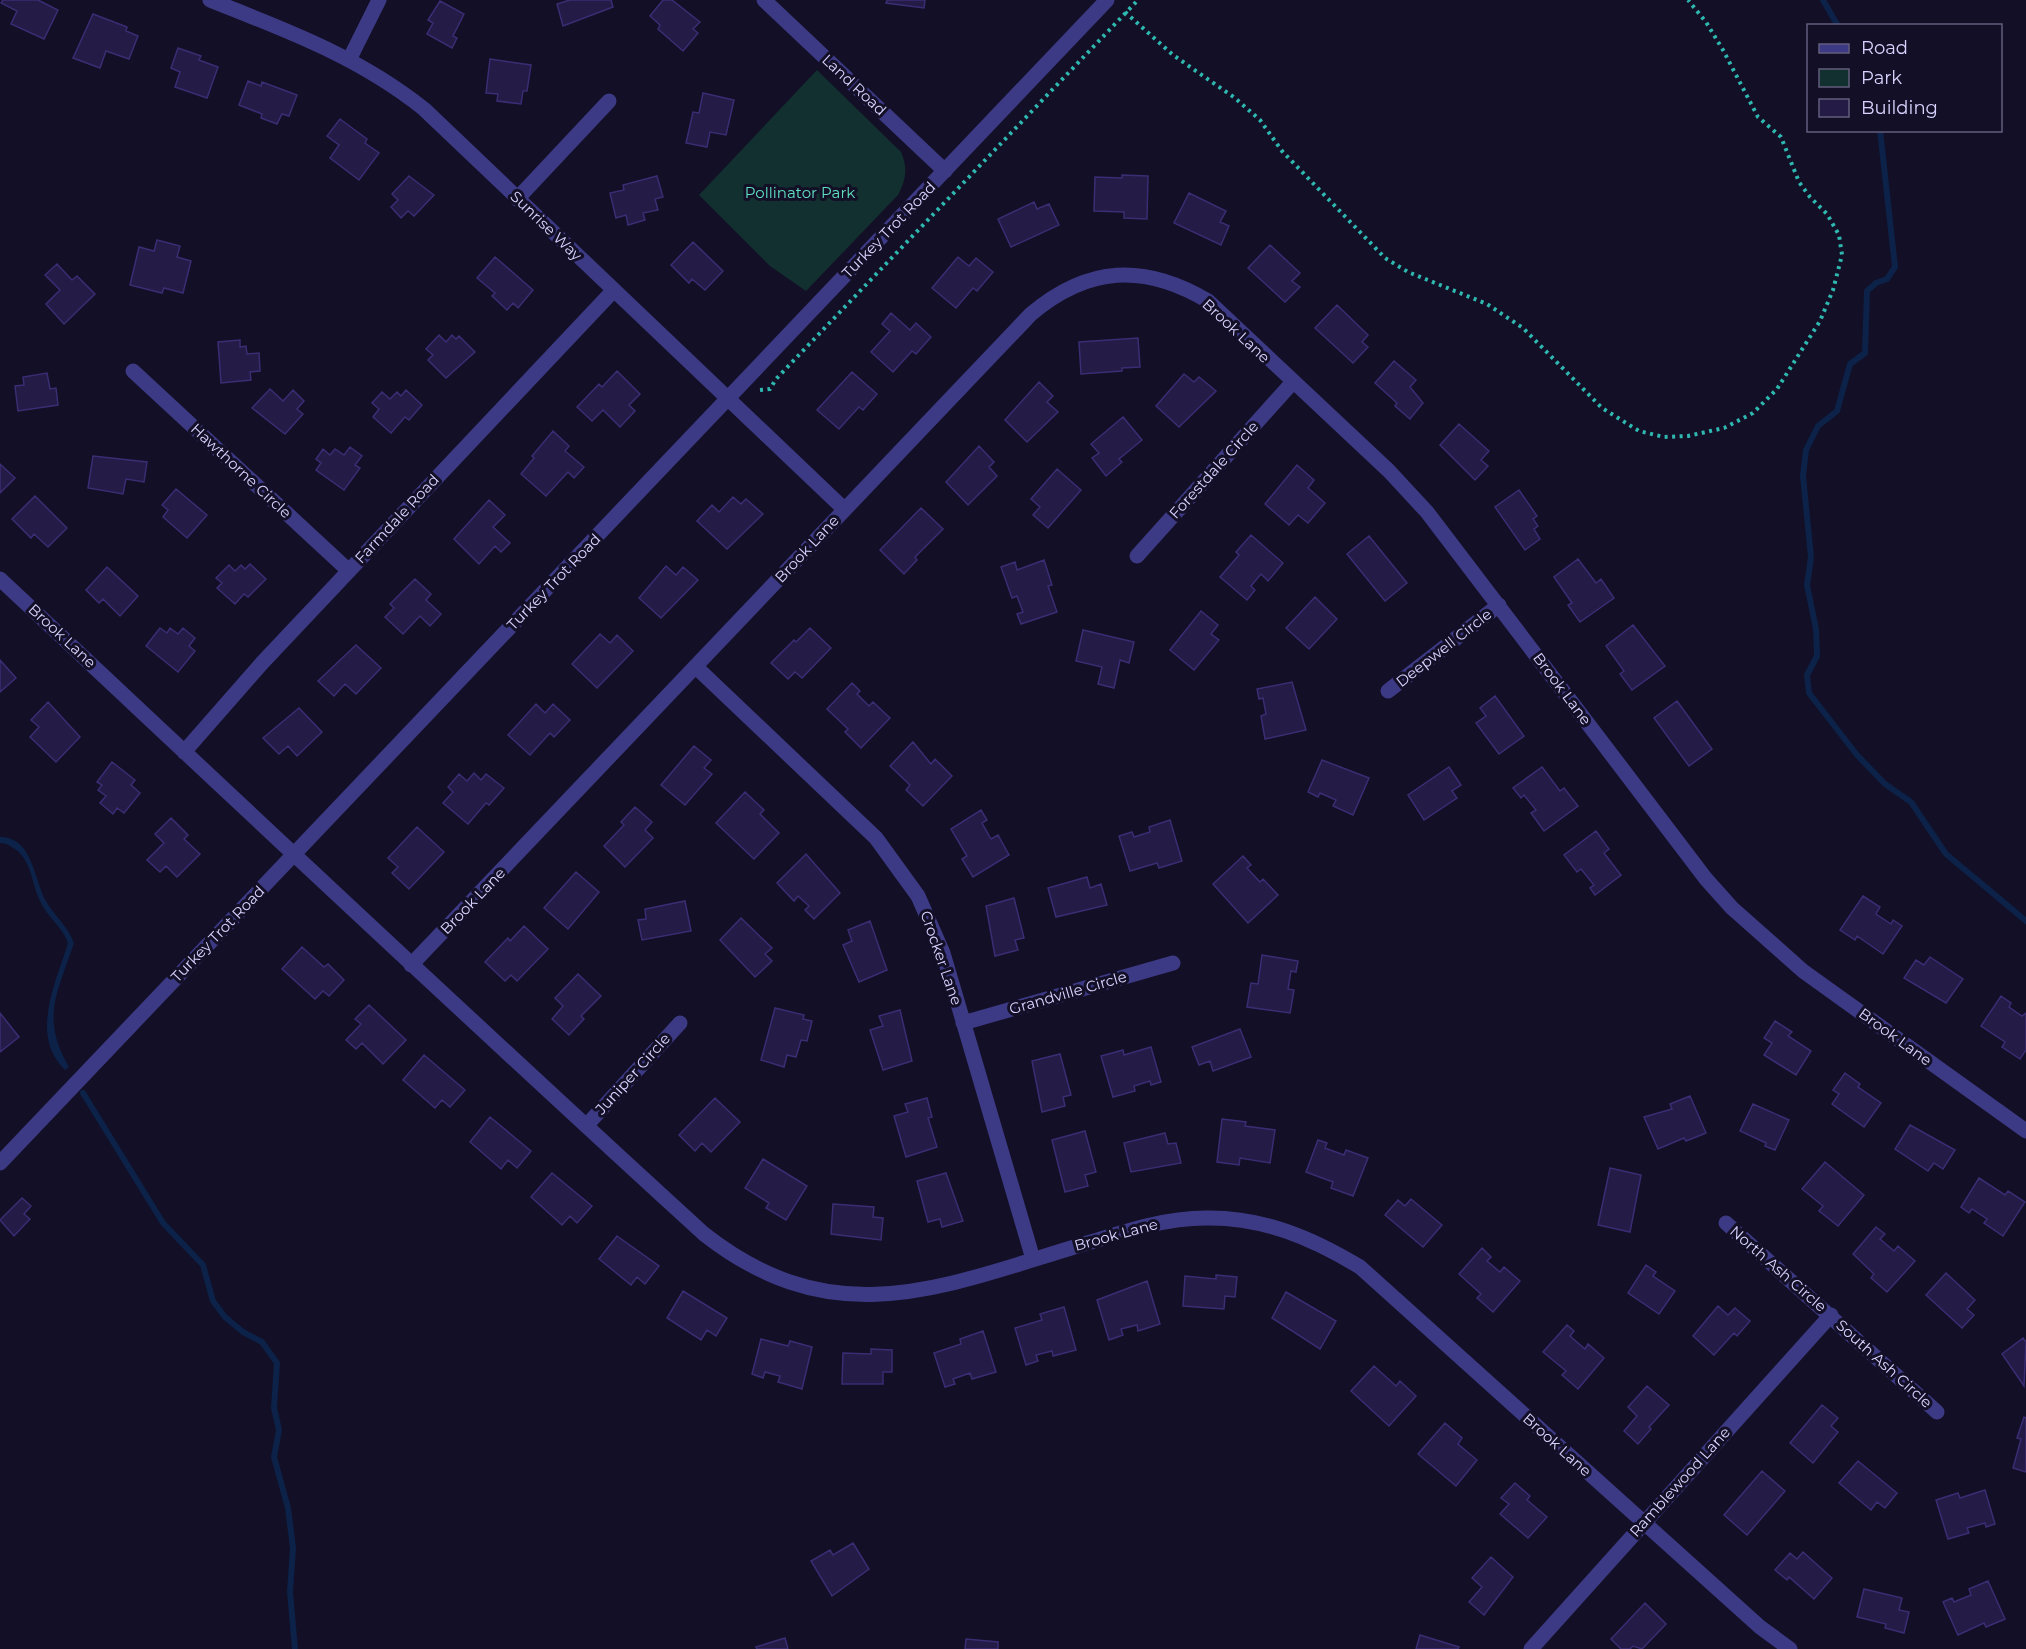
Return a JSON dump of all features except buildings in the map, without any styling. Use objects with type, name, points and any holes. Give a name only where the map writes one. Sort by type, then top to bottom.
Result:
[{"type":"street","name":"Sunrise Way","points":[[210,0],[307,38],[350,58],[393,84],[424,108],[727,400],[844,509]]},
{"type":"street","points":[[350,58],[380,0]]},
{"type":"street","name":"Land Road","points":[[764,0],[945,171]]},
{"type":"street","name":"Turkey Trot Road","points":[[0,1163],[1107,0]]},
{"type":"street","points":[[518,199],[609,100]]},
{"type":"street","name":"Brook Lane","points":[[411,965],[1031,314],[1050,298],[1075,284],[1102,276],[1148,276],[1184,287],[1208,302],[1292,383],[1389,471],[1427,512],[1707,879],[1739,915],[1803,972],[2026,1131]]},
{"type":"street","name":"Farmdale Road","points":[[184,752],[262,663],[613,291]]},
{"type":"street","name":"Hawthorne Circle","points":[[133,371],[349,571]]},
{"type":"street","name":"Forestdale Circle","points":[[1137,556],[1292,383]]},
{"type":"street","name":"Brook Lane","points":[[0,579],[586,1126],[719,1245],[750,1265],[809,1288],[864,1296],[904,1294],[944,1286],[1142,1227],[1207,1218],[1238,1219],[1271,1226],[1326,1246],[1360,1267],[1760,1627],[1790,1649]]},
{"type":"street","name":"Deepwell Circle","points":[[1388,691],[1499,605]]},
{"type":"street","name":"Crocker Lane","points":[[696,667],[827,790],[895,861],[928,914],[943,953],[1033,1259]]},
{"type":"street","name":"Grandville Circle","points":[[963,1023],[1173,963]]},
{"type":"street","name":"Juniper Circle","points":[[586,1126],[680,1023]]},
{"type":"street","name":"North Ash Circle","points":[[1726,1223],[1831,1315]]},
{"type":"street","name":"South Ash Circle","points":[[1831,1315],[1937,1412]]},
{"type":"street","name":"Ramblewood Lane","points":[[1531,1649],[1831,1315]]},
{"type":"path","points":[[766,388],[770,389],[776,379],[1138,0]]},
{"type":"path","points":[[1125,12],[1173,56],[1235,98],[1260,120],[1282,151],[1385,258],[1408,272],[1487,304],[1523,328],[1602,408],[1639,431],[1664,436],[1688,436],[1724,428],[1753,413],[1777,389],[1820,321],[1833,290],[1842,255],[1839,235],[1827,214],[1799,182],[1781,137],[1758,117],[1723,50],[1706,22],[1688,0]]},
{"type":"green space","name":"Pollinator Park","points":[[817,70],[901,152],[905,163],[905,174],[898,195],[806,291],[770,266],[699,195]]},
{"type":"water","points":[[0,837],[11,839],[26,852],[46,901],[74,943],[58,991],[54,1019],[55,1034],[60,1050],[69,1067],[65,1070],[54,1056],[47,1025],[52,992],[68,943],[43,907],[23,857],[13,847],[0,843]]},
{"type":"waterway","points":[[1823,0],[1837,24]]},
{"type":"waterway","points":[[1880,132],[1895,267],[1887,279],[1876,283],[1867,291],[1865,353],[1850,364],[1837,411],[1818,426],[1806,450],[1803,476],[1811,557],[1807,585],[1816,629],[1817,656],[1807,675],[1809,693],[1857,755],[1885,784],[1911,802],[1946,854],[2026,921]]},
{"type":"waterway","points":[[83,1093],[163,1223],[203,1265],[213,1301],[225,1317],[243,1332],[262,1342],[277,1363],[274,1408],[279,1430],[274,1457],[288,1508],[293,1548],[290,1592],[295,1649]]}]
